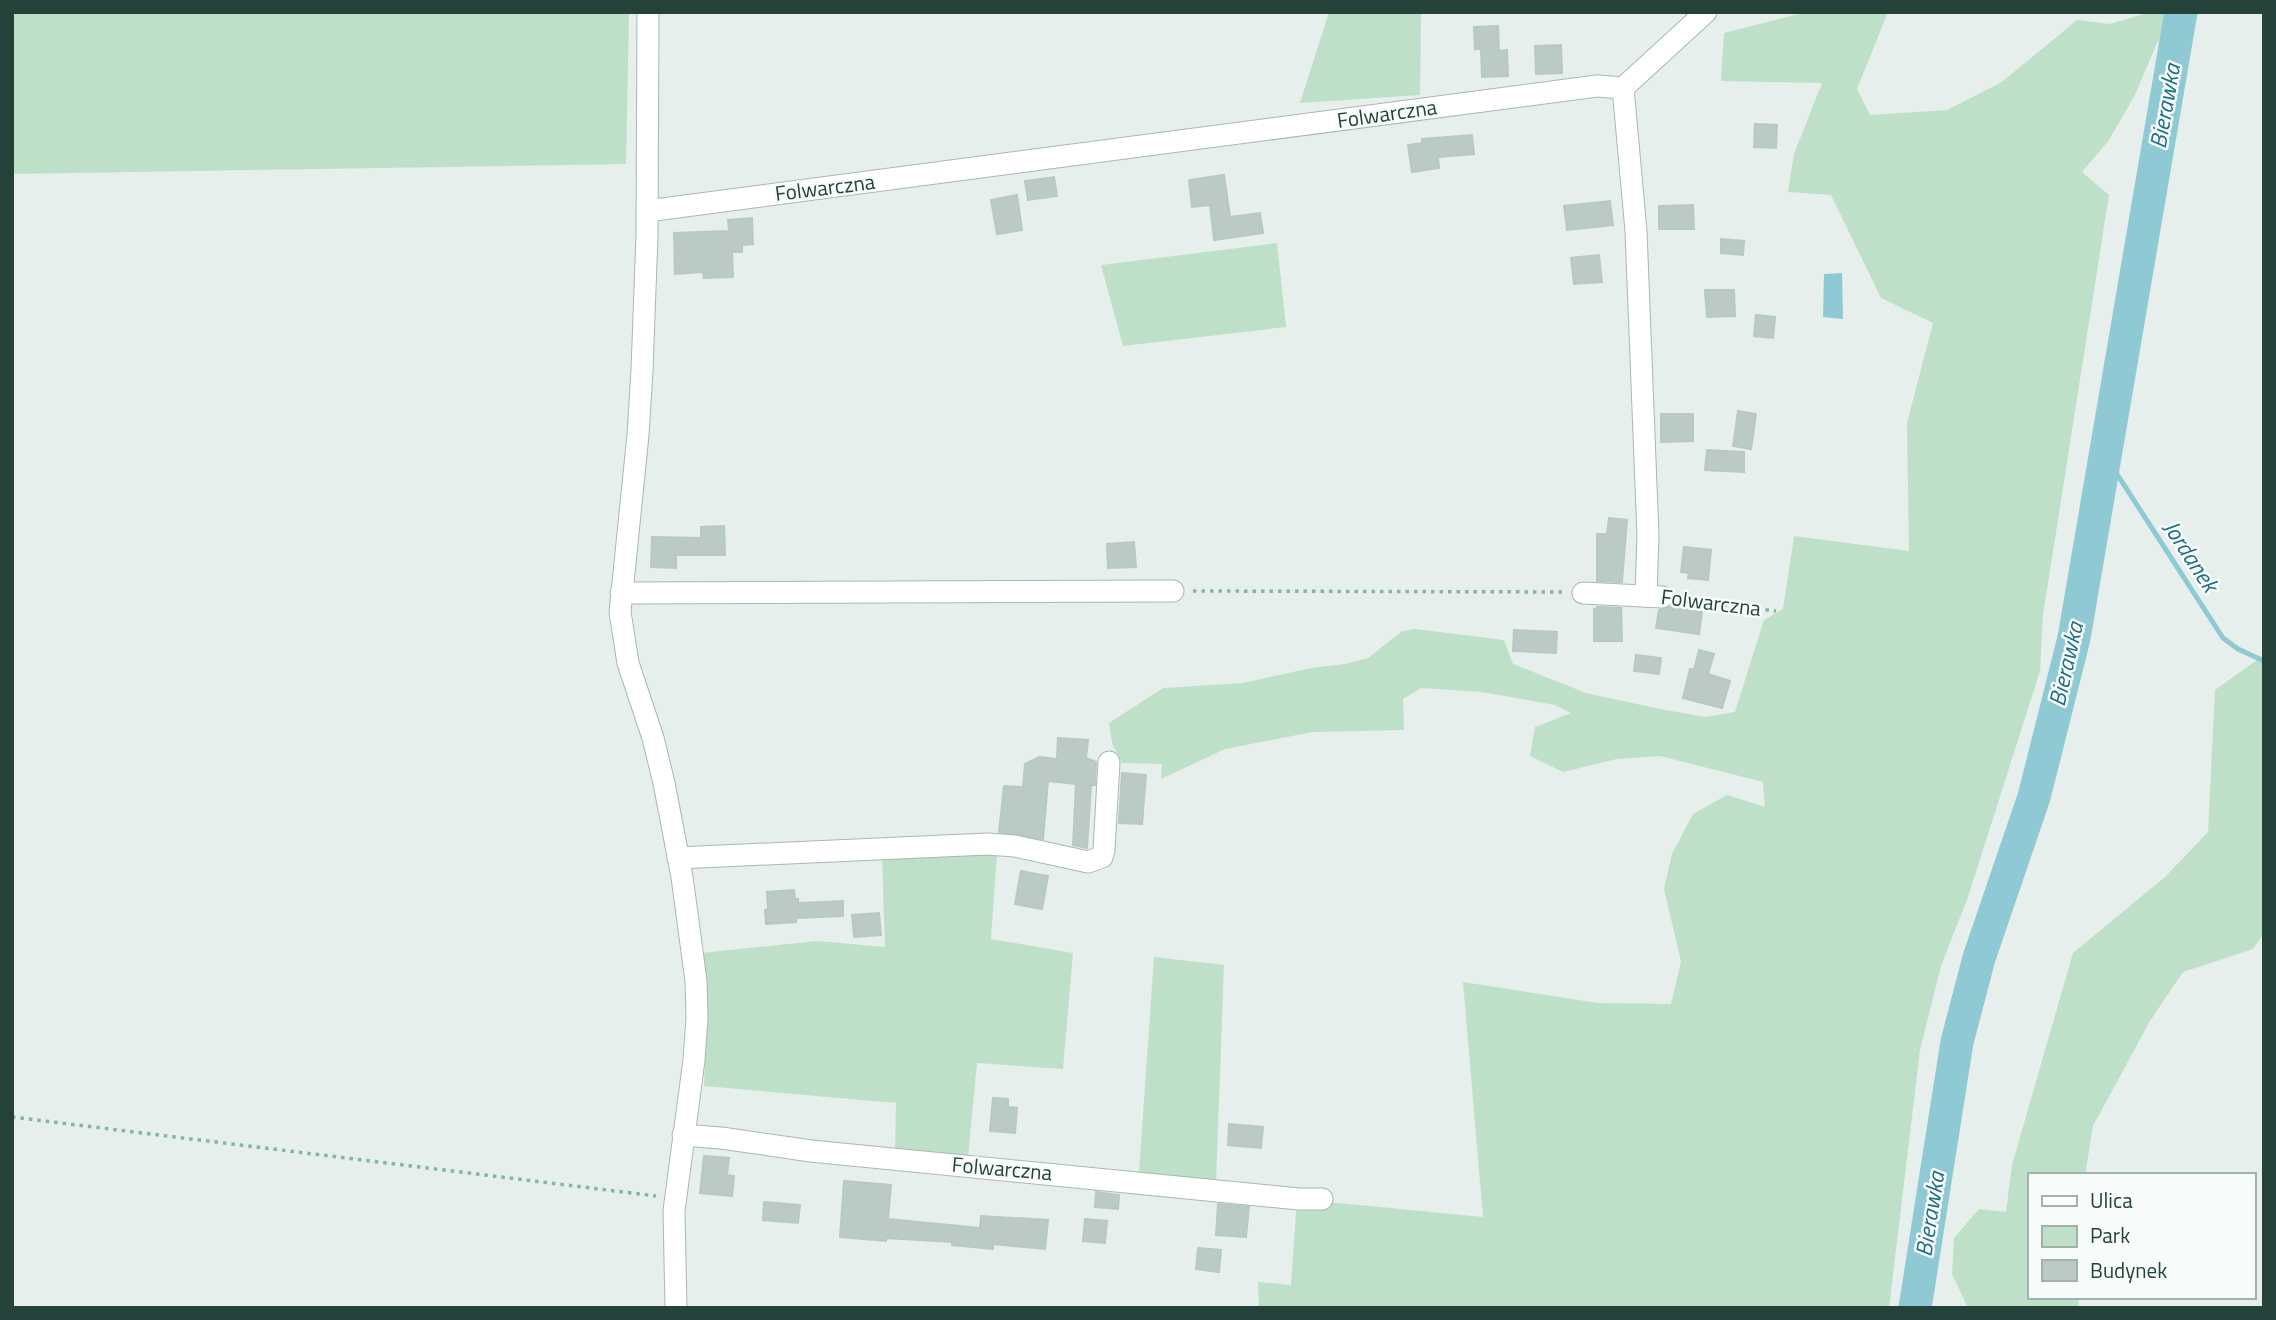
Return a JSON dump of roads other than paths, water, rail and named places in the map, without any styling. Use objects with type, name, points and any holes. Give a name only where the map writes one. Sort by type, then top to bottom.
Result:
[{"type":"street","points":[[648,12],[647,211],[639,417],[621,593],[621,619],[626,653],[658,758],[692,945],[697,1008],[694,1060],[675,1198],[676,1308]]},
{"type":"street","points":[[1623,89],[1706,12]]},
{"type":"street","name":"Folwarczna","points":[[647,211],[1560,91],[1605,86],[1623,89],[1636,243],[1648,536],[1654,596],[1583,593]]},
{"type":"street","points":[[621,593],[1173,591]]},
{"type":"street","points":[[678,858],[987,844],[1015,846],[1075,860],[1095,861],[1102,857],[1104,850],[1109,762]]},
{"type":"street","name":"Folwarczna","points":[[683,1135],[932,1163],[1299,1199],[1322,1199]]},
{"type":"water","points":[[1842,273],[1843,319],[1823,317],[1824,274]]},
{"type":"waterway","name":"Bierawka","points":[[1915,1308],[1957,1042],[1979,958],[2034,797],[2074,638],[2181,12]]},
{"type":"waterway","name":"Jordanek","points":[[2104,454],[2223,638],[2238,649],[2264,661]]}]
